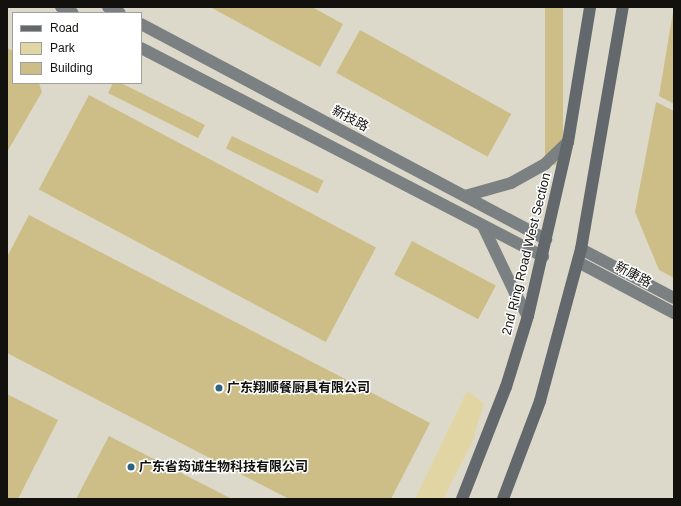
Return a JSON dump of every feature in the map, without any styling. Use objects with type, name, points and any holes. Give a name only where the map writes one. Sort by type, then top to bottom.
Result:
[{"type":"main road","name":"2nd Ring Road West Section","points":[[462,499],[506,387],[528,316],[568,142],[590,7]]},
{"type":"main road","points":[[504,499],[540,401],[582,249],[623,7]]},
{"type":"street","points":[[61,7],[71,12]]},
{"type":"street","points":[[108,7],[118,12]]},
{"type":"street","name":"新技路","points":[[142,25],[546,239]]},
{"type":"street","points":[[142,49],[542,256]]},
{"type":"street","points":[[465,196],[512,183],[545,164],[568,142]]},
{"type":"street","points":[[483,226],[528,316]]},
{"type":"street","name":"新康路","points":[[582,249],[674,298]]},
{"type":"street","name":"新康路","points":[[578,262],[674,313]]},
{"type":"shaded area","points":[[7,7],[674,7],[674,499],[7,499]]},
{"type":"green space","points":[[467,391],[484,403],[472,443],[443,499],[415,499]]},
{"type":"building","points":[[210,7],[312,7],[343,24],[320,67]]},
{"type":"building","points":[[545,7],[563,7],[563,165],[545,165]]},
{"type":"building","points":[[674,12],[674,104],[659,96]]},
{"type":"building","points":[[360,30],[511,114],[488,157],[336,73]]},
{"type":"building","points":[[7,48],[12,50],[12,84],[39,84],[42,92],[7,152]]},
{"type":"building","points":[[112,84],[123,84],[205,125],[198,138],[108,93]]},
{"type":"building","points":[[89,95],[376,248],[326,342],[39,189]]},
{"type":"building","points":[[656,102],[674,111],[674,278],[659,270],[635,212]]},
{"type":"building","points":[[232,136],[324,181],[318,193],[226,149]]},
{"type":"building","name":"广东翔顺餐厨具有限公司","points":[[29,215],[430,423],[391,499],[289,499],[7,353],[7,257]]},
{"type":"building","points":[[412,241],[496,286],[478,319],[394,275]]},
{"type":"building","points":[[7,394],[58,420],[18,499],[7,499]]},
{"type":"building","name":"广东省筠诚生物科技有限公司","points":[[109,436],[232,499],[76,499]]},
{"type":"place","name":"广东翔顺餐厨具有限公司","points":[[219,388]]},
{"type":"place","name":"广东省筠诚生物科技有限公司","points":[[131,467]]}]
